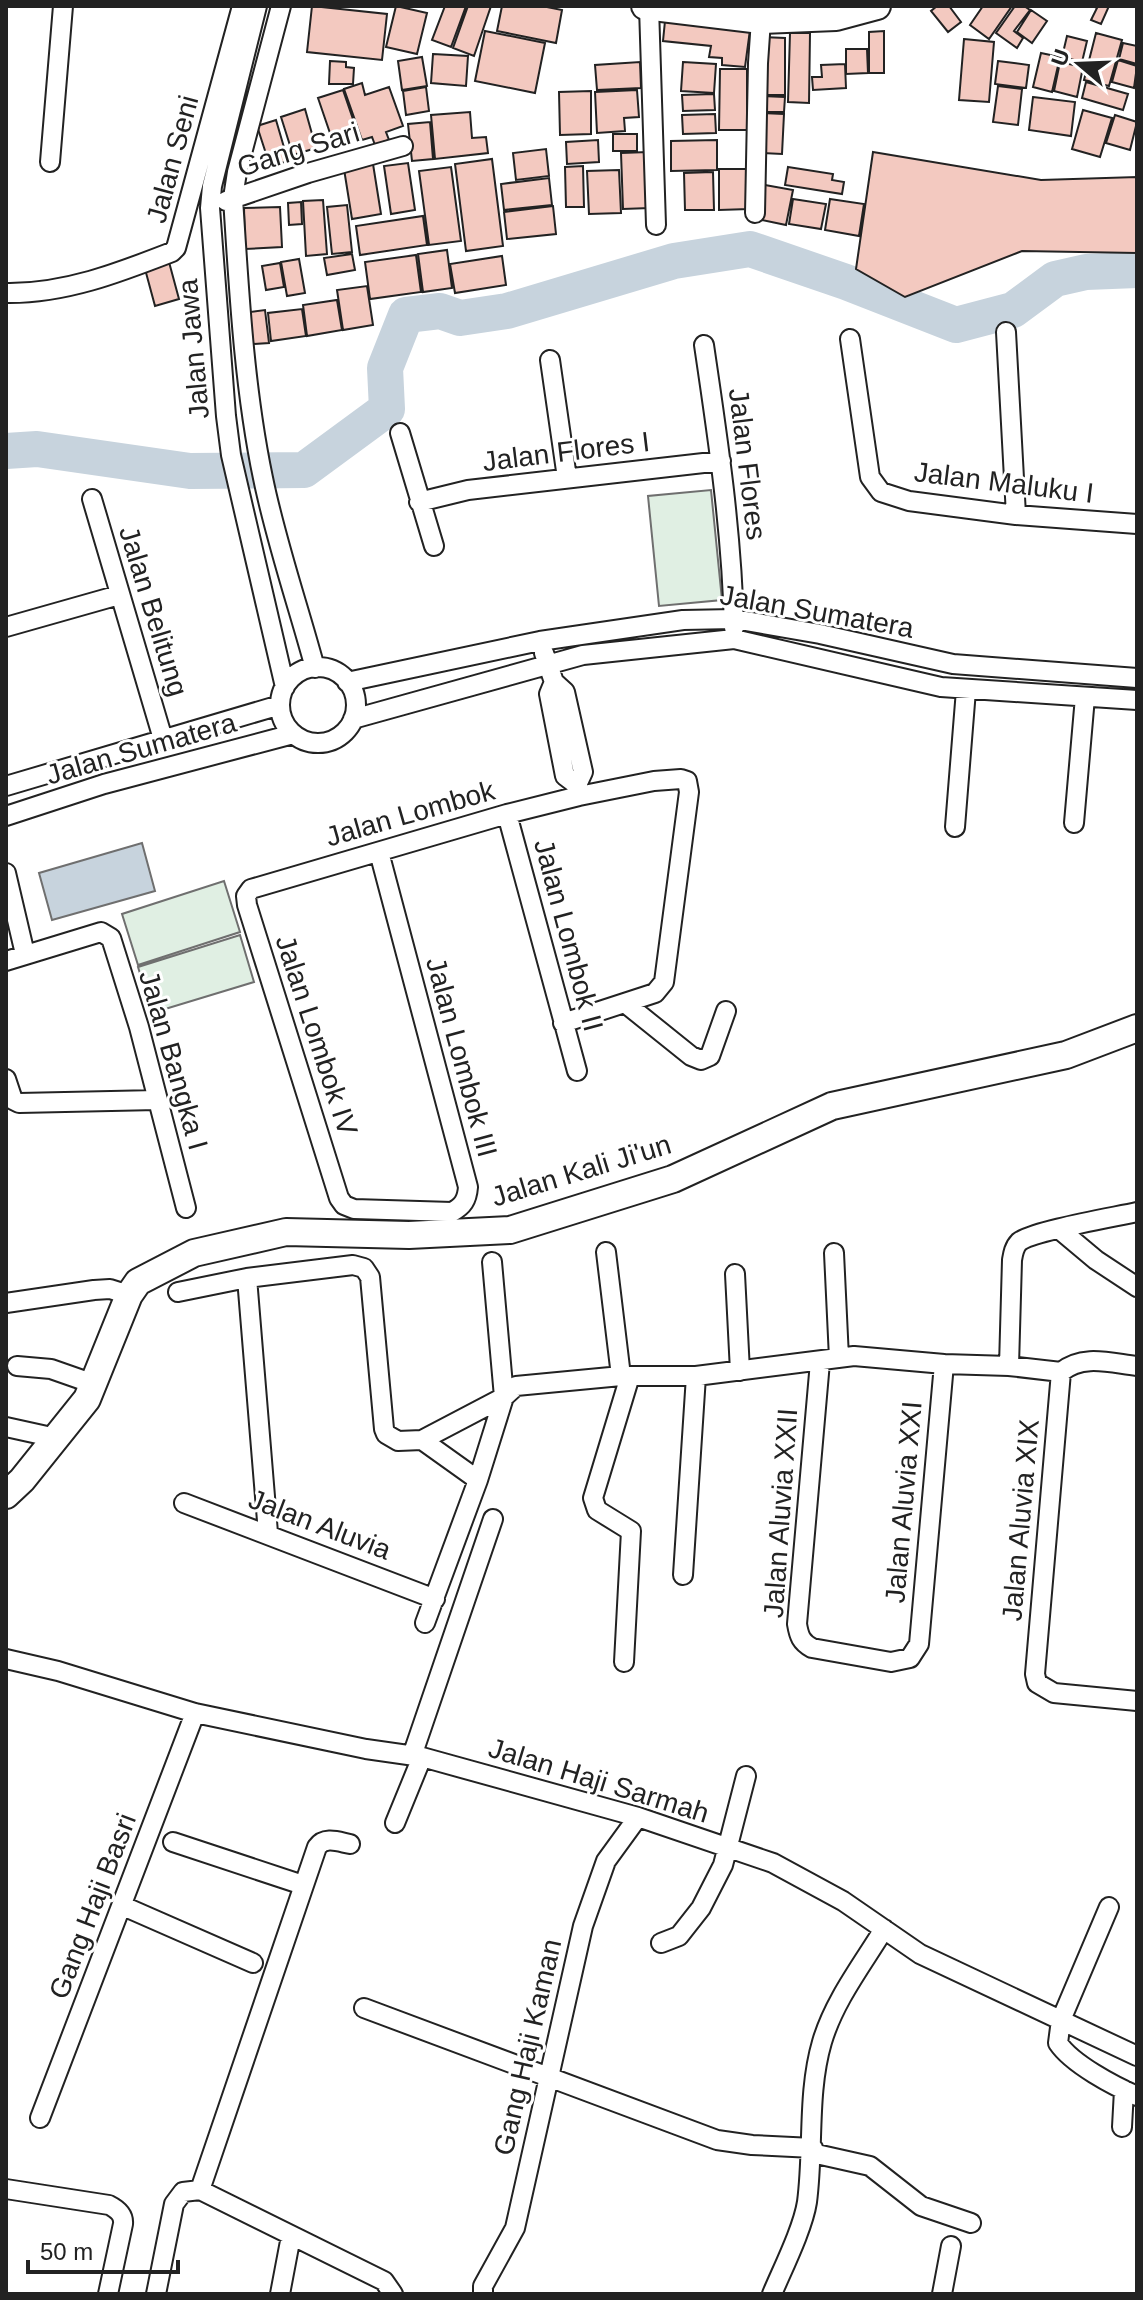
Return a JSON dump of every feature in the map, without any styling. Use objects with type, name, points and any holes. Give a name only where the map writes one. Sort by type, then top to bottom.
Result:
[{"type":"street","points":[[50,162],[63,6]]},
{"type":"street","name":"Jalan Seni","points":[[6,293],[61,288],[107,277],[176,248],[242,6]]},
{"type":"street","name":"Jalan Jawa","points":[[257,6],[212,186],[210,208],[230,446],[285,687]]},
{"type":"street","name":"Jalan Jawa","points":[[281,6],[237,172],[233,198],[256,438],[264,481],[315,668]]},
{"type":"street","points":[[656,225],[647,6],[761,20],[836,17],[877,6]]},
{"type":"street","points":[[755,213],[761,20]]},
{"type":"street","name":"Gang Sari","points":[[210,208],[233,198],[403,146]]},
{"type":"street","points":[[1006,332],[1016,515]]},
{"type":"street","name":"Jalan Maluku I","points":[[850,339],[870,477],[877,489],[909,501],[1016,515],[1137,524]]},
{"type":"street","name":"Jalan Flores","points":[[704,345],[733,575],[734,639]]},
{"type":"street","points":[[550,360],[567,478]]},
{"type":"street","points":[[400,433],[434,546]]},
{"type":"street","points":[[230,446],[256,438]]},
{"type":"street","name":"Jalan Flores I","points":[[419,502],[468,490],[721,461]]},
{"type":"street","name":"Jalan Belitung","points":[[92,499],[163,739]]},
{"type":"street","points":[[6,627],[119,595]]},
{"type":"street","name":"Jalan Sumatera","points":[[347,682],[540,641],[683,620],[734,619],[820,634],[953,664],[1137,678]]},
{"type":"street","name":"Jalan Sumatera","points":[[353,719],[583,655],[734,639],[941,687],[1137,700]]},
{"type":"street","points":[[540,641],[554,682],[549,694],[565,776],[578,791]]},
{"type":"street","points":[[315,668],[333,670],[347,682],[355,699],[353,719],[341,736],[321,744],[311,743],[293,734],[281,716],[280,705],[285,687],[298,673],[315,668]]},
{"type":"street","points":[[955,827],[966,690]]},
{"type":"street","points":[[1074,823],[1085,697]]},
{"type":"street","name":"Jalan Sumatera","points":[[6,786],[280,705]]},
{"type":"street","name":"Jalan Sumatera","points":[[6,816],[104,784],[293,734]]},
{"type":"street","name":"Jalan Lombok","points":[[258,886],[578,791],[681,779],[687,781],[689,792],[666,975],[655,993],[625,1003]]},
{"type":"street","name":"Jalan Lombok II","points":[[507,814],[577,1071]]},
{"type":"street","name":"Jalan Lombok III","points":[[344,1205],[354,1209],[452,1212],[461,1207],[468,1187],[379,852]]},
{"type":"street","points":[[6,873],[25,954],[6,961]]},
{"type":"street","name":"Jalan Lombok IV","points":[[258,886],[248,892],[247,905],[339,1198],[344,1205]]},
{"type":"street","name":"Jalan Bangka I","points":[[25,954],[101,932],[111,938],[139,1027],[186,1208]]},
{"type":"street","points":[[563,1023],[625,1003],[691,1056],[701,1060],[710,1056],[726,1011]]},
{"type":"street","name":"Jalan Kali Ji'un","points":[[6,1495],[87,1399],[129,1295],[138,1282],[194,1253],[286,1232],[409,1235],[510,1230],[673,1179],[832,1106],[1066,1055],[1137,1028]]},
{"type":"street","points":[[6,1079],[9,1107],[19,1103],[157,1100]]},
{"type":"street","points":[[1009,1366],[1012,1260],[1020,1241],[1137,1212]]},
{"type":"street","points":[[1059,1229],[1096,1260],[1137,1287]]},
{"type":"street","points":[[606,1252],[626,1376],[593,1498],[597,1510],[631,1531],[624,1662]]},
{"type":"street","points":[[834,1253],[839,1358]]},
{"type":"street","points":[[425,1623],[478,1480],[504,1397],[492,1262]]},
{"type":"street","points":[[178,1292],[247,1278],[353,1265],[369,1272],[384,1429],[386,1434],[398,1441],[422,1440],[504,1397],[516,1386],[626,1376],[696,1376],[854,1356],[1061,1372],[1074,1362],[1085,1360],[1137,1366]]},
{"type":"street","points":[[735,1274],[740,1371]]},
{"type":"street","points":[[247,1278],[268,1533]]},
{"type":"street","points":[[6,1303],[94,1290],[110,1289],[129,1295]]},
{"type":"street","name":"Jalan Aluvia XXII","points":[[820,1362],[798,1636],[803,1644],[825,1652],[902,1661],[910,1658],[919,1644]]},
{"type":"street","name":"Jalan Aluvia XXI","points":[[919,1644],[944,1364]]},
{"type":"street","points":[[17,1366],[51,1369],[91,1383]]},
{"type":"street","name":"Jalan Aluvia XIX","points":[[1061,1372],[1035,1674],[1037,1683],[1054,1693],[1137,1701]]},
{"type":"street","points":[[683,1575],[696,1376]]},
{"type":"street","points":[[6,1427],[56,1438]]},
{"type":"street","points":[[422,1440],[478,1480]]},
{"type":"street","name":"Jalan Aluvia","points":[[184,1503],[435,1599]]},
{"type":"street","points":[[395,1823],[493,1519]]},
{"type":"street","name":"Jalan Haji Sarmah","points":[[6,1659],[58,1671],[195,1713],[417,1756],[638,1817],[773,1863],[806,1879],[920,1954],[1137,2056]]},
{"type":"street","name":"Gang Haji Basri","points":[[40,2118],[195,1713]]},
{"type":"street","points":[[661,1943],[679,1936],[701,1908],[723,1865],[746,1776]]},
{"type":"street","name":"Gang Haji Kaman","points":[[483,2294],[483,2286],[515,2228],[583,1926],[606,1861],[638,1817]]},
{"type":"street","points":[[200,2190],[303,1885],[321,1842],[327,1840],[350,1844]]},
{"type":"street","points":[[173,1842],[303,1885]]},
{"type":"street","points":[[123,1906],[253,1963]]},
{"type":"street","points":[[1109,1907],[1061,2020],[1058,2039],[1060,2046],[1089,2069],[1131,2093],[1122,2127]]},
{"type":"street","points":[[772,2294],[806,2206],[815,2079],[825,2034],[832,2014],[884,1929]]},
{"type":"street","points":[[364,2008],[717,2140],[812,2151],[870,2166],[921,2206],[971,2223]]},
{"type":"street","points":[[6,2189],[109,2205],[118,2211],[124,2220],[108,2294]]},
{"type":"street","points":[[156,2294],[174,2204],[183,2192],[200,2190],[384,2281],[393,2294]]},
{"type":"street","points":[[280,2294],[291,2236]]},
{"type":"street","points":[[942,2294],[951,2246]]},
{"type":"green space","points":[[711,490],[722,600],[659,606],[648,496]]},
{"type":"green space","points":[[224,881],[240,932],[138,965],[122,914]]},
{"type":"green space","points":[[240,935],[254,982],[152,1013],[138,967]]},
{"type":"shaded area","points":[[142,843],[155,891],[52,920],[39,873]]},
{"type":"building","points":[[312,6],[387,14],[382,60],[307,52]]},
{"type":"building","points":[[396,6],[427,13],[417,54],[386,47]]},
{"type":"building","points":[[445,6],[466,6],[451,47],[432,40]]},
{"type":"building","points":[[468,6],[491,6],[474,56],[453,48]]},
{"type":"building","points":[[502,6],[542,6],[562,10],[556,43],[497,31]]},
{"type":"building","points":[[937,6],[949,6],[961,22],[948,32],[931,11]]},
{"type":"building","points":[[983,6],[1012,6],[989,39],[970,25]]},
{"type":"building","points":[[1015,6],[1030,10],[1014,31],[1023,38],[1017,48],[996,33]]},
{"type":"building","points":[[1093,6],[1109,6],[1101,24],[1091,20],[1097,8]]},
{"type":"building","points":[[1031,10],[1047,21],[1032,43],[1017,32]]},
{"type":"building","points":[[665,21],[750,30],[745,67],[722,65],[722,58],[709,57],[711,46],[663,41]]},
{"type":"building","points":[[485,31],[545,43],[535,93],[475,81]]},
{"type":"building","points":[[884,31],[884,73],[869,73],[869,32]]},
{"type":"building","points":[[790,33],[810,33],[809,103],[788,102]]},
{"type":"building","points":[[1096,33],[1122,40],[1109,86],[1084,80]]},
{"type":"building","points":[[1067,36],[1087,41],[1082,62],[1062,57]]},
{"type":"building","points":[[761,37],[785,38],[785,95],[760,95]]},
{"type":"building","points":[[964,39],[994,42],[989,102],[959,100]]},
{"type":"building","points":[[1123,43],[1137,46],[1137,64],[1119,59]]},
{"type":"building","points":[[846,49],[867,49],[868,73],[846,74]]},
{"type":"building","points":[[1041,53],[1060,57],[1052,92],[1033,87]]},
{"type":"building","points":[[433,54],[468,56],[466,86],[431,83]]},
{"type":"building","points":[[422,57],[427,86],[402,90],[398,61]]},
{"type":"building","points":[[1118,60],[1137,66],[1134,88],[1112,82]]},
{"type":"building","points":[[330,61],[346,62],[346,67],[354,68],[353,84],[329,84]]},
{"type":"building","points":[[998,61],[1029,65],[1026,88],[995,84]]},
{"type":"building","points":[[640,62],[641,88],[597,90],[595,65]]},
{"type":"building","points":[[683,62],[716,64],[714,93],[681,91]]},
{"type":"building","points":[[1060,62],[1083,67],[1077,97],[1054,91]]},
{"type":"building","points":[[845,64],[846,88],[813,90],[812,77],[822,77],[821,65]]},
{"type":"building","points":[[720,69],[747,69],[747,130],[719,130]]},
{"type":"building","points":[[1086,82],[1128,94],[1123,110],[1082,98]]},
{"type":"building","points":[[362,83],[365,95],[389,87],[403,126],[386,132],[389,140],[375,145],[372,137],[362,140],[344,89]]},
{"type":"building","points":[[998,86],[1022,89],[1018,125],[993,122]]},
{"type":"building","points":[[426,87],[429,111],[406,115],[403,91]]},
{"type":"building","points":[[343,90],[356,128],[331,136],[318,98]]},
{"type":"building","points":[[637,90],[639,117],[624,118],[625,131],[597,133],[595,92]]},
{"type":"building","points":[[591,91],[591,134],[560,135],[559,92]]},
{"type":"building","points":[[714,94],[715,110],[683,111],[682,95]]},
{"type":"building","points":[[760,96],[785,97],[784,112],[760,112]]},
{"type":"building","points":[[1033,97],[1075,102],[1071,136],[1029,130]]},
{"type":"building","points":[[305,109],[316,148],[293,155],[281,117]]},
{"type":"building","points":[[1083,110],[1112,118],[1100,157],[1072,149]]},
{"type":"building","points":[[470,112],[472,138],[486,137],[488,153],[435,159],[431,115]]},
{"type":"building","points":[[761,113],[784,114],[782,154],[760,153]]},
{"type":"building","points":[[715,114],[716,133],[683,134],[682,115]]},
{"type":"building","points":[[1115,115],[1137,122],[1130,150],[1106,143]]},
{"type":"building","points":[[276,120],[288,161],[270,166],[257,126]]},
{"type":"building","points":[[430,122],[433,159],[412,161],[408,124]]},
{"type":"building","points":[[613,134],[637,134],[637,151],[613,151]]},
{"type":"building","points":[[598,140],[599,162],[567,164],[566,142]]},
{"type":"building","points":[[717,140],[717,170],[671,171],[671,141]]},
{"type":"building","points":[[546,149],[549,176],[516,180],[513,153]]},
{"type":"building","points":[[648,152],[650,208],[623,209],[621,153]]},
{"type":"building","points":[[873,152],[1041,180],[1137,177],[1137,253],[1022,251],[905,297],[856,269]]},
{"type":"building","points":[[492,159],[503,246],[466,251],[455,164]]},
{"type":"building","points":[[408,163],[415,210],[391,214],[384,166]]},
{"type":"building","points":[[373,164],[381,214],[352,219],[344,169]]},
{"type":"building","points":[[583,166],[584,207],[566,207],[565,167]]},
{"type":"building","points":[[451,167],[461,241],[429,245],[419,171]]},
{"type":"building","points":[[788,167],[833,174],[832,180],[844,182],[842,194],[785,185]]},
{"type":"building","points":[[719,169],[749,169],[749,209],[719,210]]},
{"type":"building","points":[[619,170],[621,213],[589,214],[587,171]]},
{"type":"building","points":[[713,172],[714,210],[685,210],[684,173]]},
{"type":"building","points":[[549,178],[552,205],[504,210],[501,184]]},
{"type":"building","points":[[765,185],[793,190],[786,225],[757,219]]},
{"type":"building","points":[[793,199],[826,204],[821,229],[789,224]]},
{"type":"building","points":[[830,199],[864,204],[859,236],[825,230]]},
{"type":"building","points":[[323,200],[327,254],[306,256],[303,201]]},
{"type":"building","points":[[301,202],[302,224],[289,225],[288,203]]},
{"type":"building","points":[[347,205],[352,252],[332,254],[327,207]]},
{"type":"building","points":[[553,206],[556,234],[507,239],[504,212]]},
{"type":"building","points":[[280,207],[282,247],[245,249],[244,208]]},
{"type":"building","points":[[423,216],[427,245],[360,255],[356,226]]},
{"type":"building","points":[[447,250],[452,288],[423,292],[418,254]]},
{"type":"building","points":[[352,254],[355,270],[327,275],[324,258]]},
{"type":"building","points":[[416,255],[421,292],[370,299],[365,262]]},
{"type":"building","points":[[502,256],[506,285],[455,293],[450,264]]},
{"type":"building","points":[[299,259],[305,293],[287,296],[281,262]]},
{"type":"building","points":[[169,262],[179,299],[155,306],[145,269]]},
{"type":"building","points":[[280,263],[284,287],[266,290],[262,266]]},
{"type":"building","points":[[367,286],[373,325],[343,330],[337,290]]},
{"type":"building","points":[[337,300],[342,330],[307,336],[303,305]]},
{"type":"building","points":[[302,309],[306,336],[271,341],[268,313]]},
{"type":"building","points":[[265,310],[269,343],[253,344],[250,312]]},
{"type":"waterway","points":[[6,451],[37,449],[190,471],[304,470],[387,409],[385,368],[406,315],[440,311],[460,318],[507,311],[674,261],[750,249],[956,325],[1013,310],[1055,279],[1086,272],[1137,270]]}]
